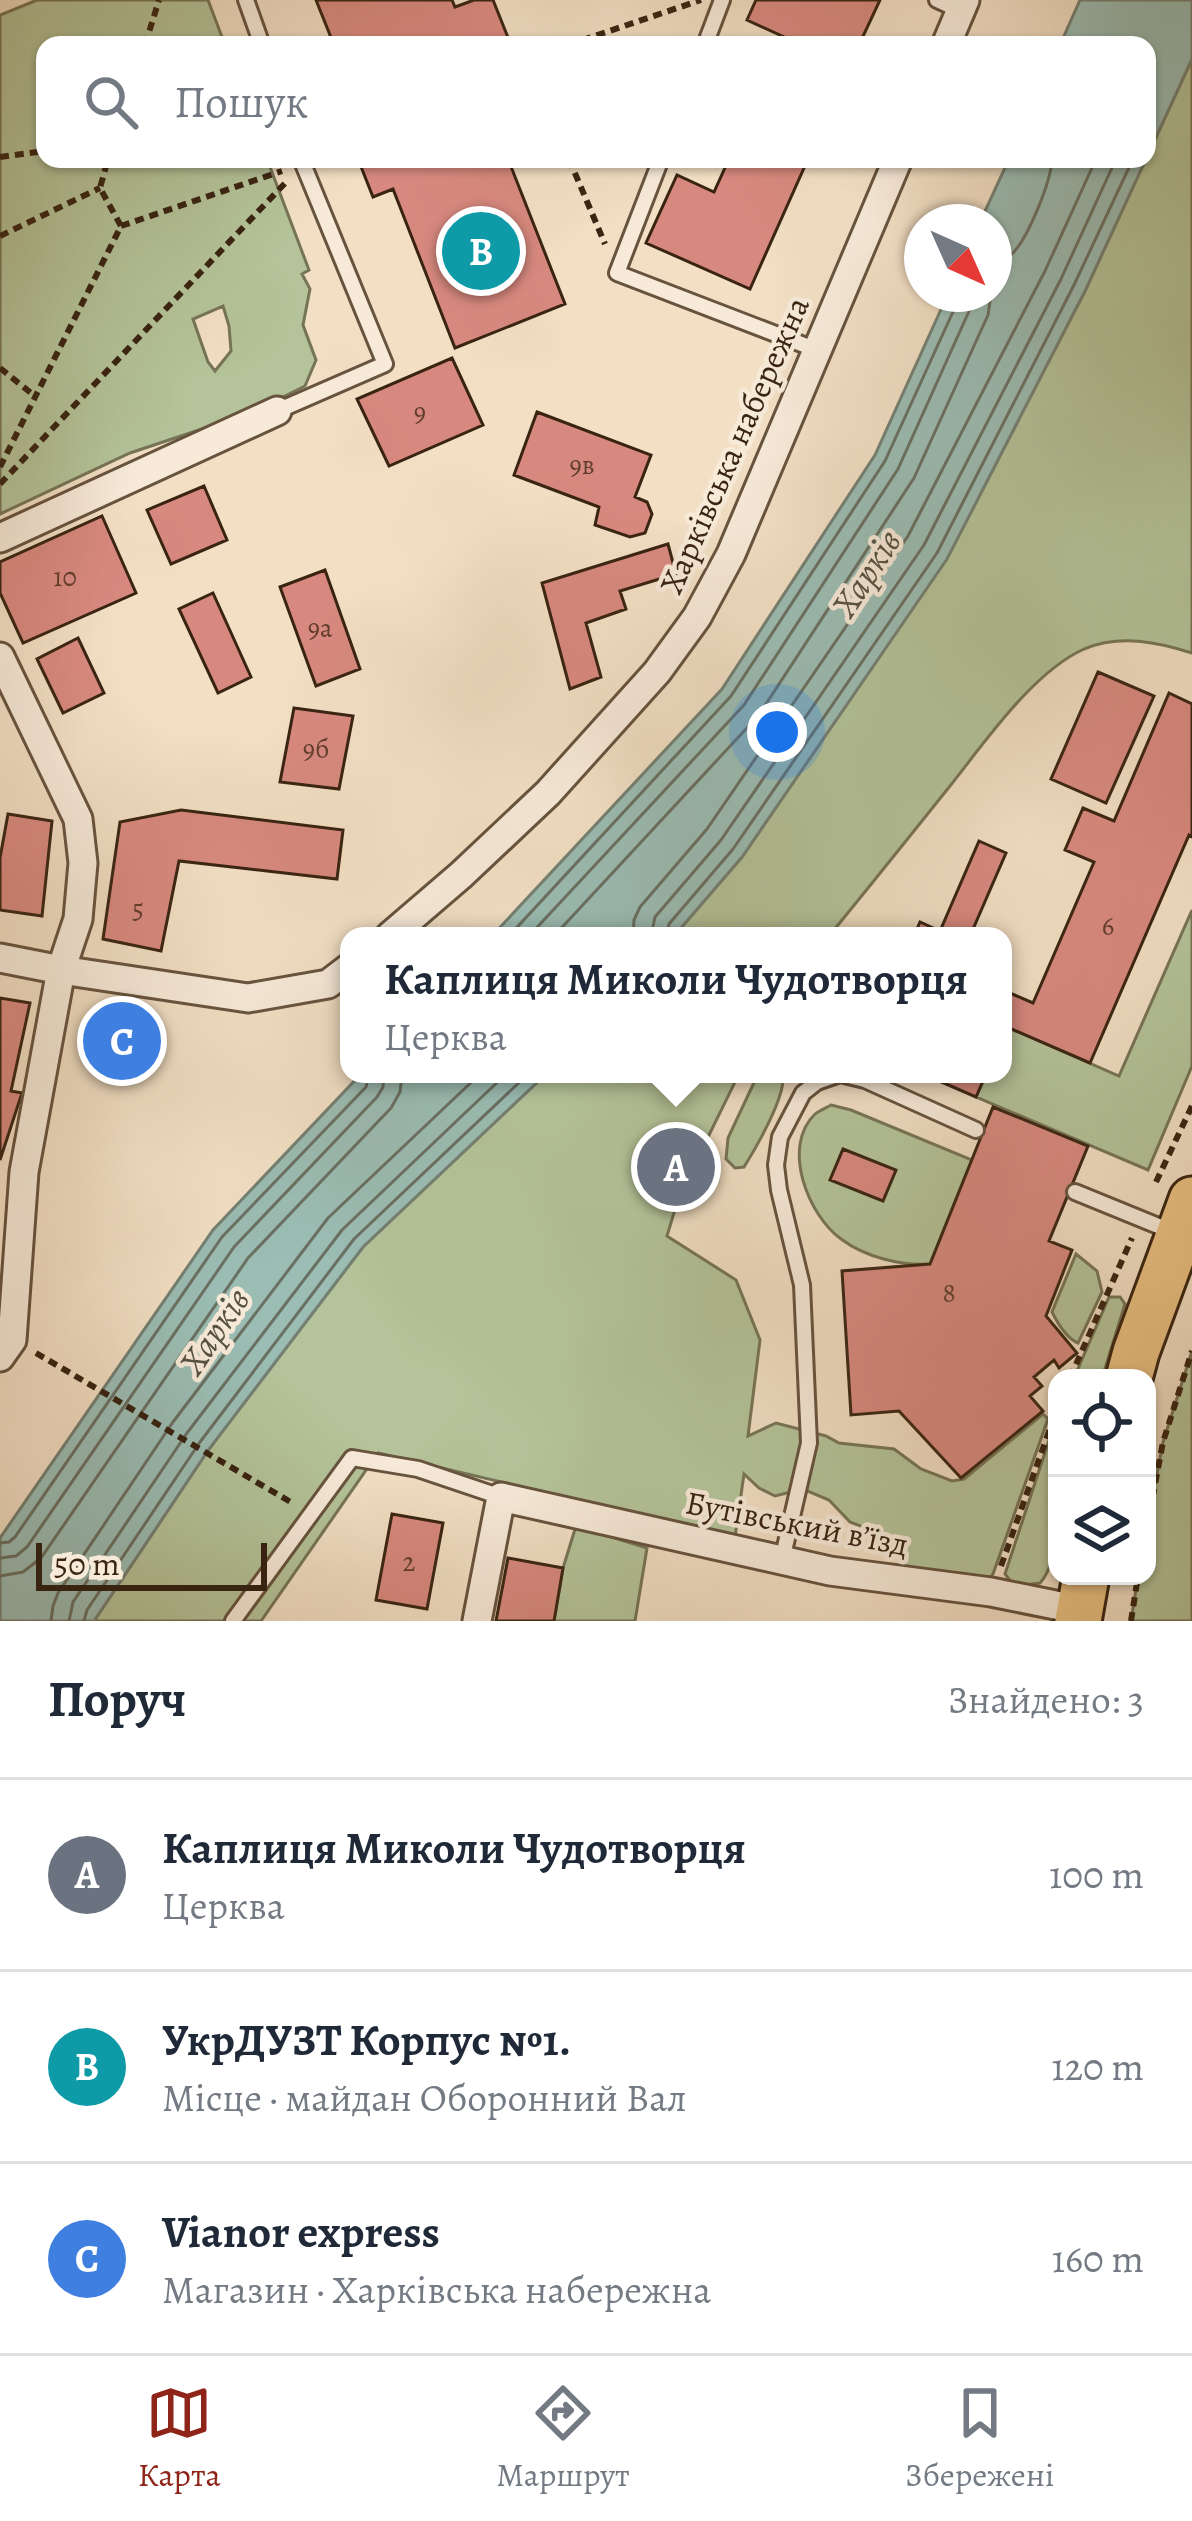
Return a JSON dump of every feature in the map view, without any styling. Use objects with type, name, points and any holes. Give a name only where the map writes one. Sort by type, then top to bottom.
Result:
[{"type":"main road","points":[[1131,1369],[1170,1218]]},
{"type":"street","points":[[948,36],[954,4]]},
{"type":"street","name":"Харківська набережна","points":[[400,927],[548,793],[657,671],[698,616],[730,554],[894,168]]},
{"type":"street","points":[[0,538],[277,411]]},
{"type":"street","points":[[0,657],[78,819],[83,863],[78,919],[61,970],[23,1172],[12,1340],[0,1358]]},
{"type":"street","points":[[0,958],[248,998],[328,983],[340,974]]},
{"type":"street","points":[[477,1621],[501,1497]]},
{"type":"street","name":"Бутівський в’їзд","points":[[501,1497],[830,1570],[1082,1602]]},
{"type":"lane","points":[[246,0],[259,36]]},
{"type":"lane","points":[[708,36],[722,0]]},
{"type":"lane","points":[[277,411],[385,364],[305,168]]},
{"type":"lane","points":[[658,168],[617,273],[817,350]]},
{"type":"lane","points":[[782,1560],[809,1443],[802,1286],[776,1165],[787,1121],[803,1093],[816,1083]]},
{"type":"lane","points":[[872,1083],[976,1130]]},
{"type":"lane","points":[[1075,1192],[1170,1218]]},
{"type":"lane","points":[[233,1621],[352,1458],[418,1469],[501,1497]]},
{"type":"path","points":[[148,36],[159,0]]},
{"type":"path","points":[[595,36],[701,0]]},
{"type":"path","points":[[0,157],[36,153]]},
{"type":"path","points":[[106,168],[100,188],[121,226]]},
{"type":"path","points":[[0,467],[121,226],[283,168]]},
{"type":"path","points":[[0,484],[295,168]]},
{"type":"path","points":[[573,168],[617,273]]},
{"type":"path","points":[[0,236],[100,188]]},
{"type":"path","points":[[0,368],[36,398]]},
{"type":"path","points":[[1076,1369],[1170,1218],[1192,1106]]},
{"type":"path","points":[[1156,1477],[1162,1442],[1192,1351]]},
{"type":"path","points":[[68,1370],[294,1504]]},
{"type":"path","points":[[992,1592],[1048,1433]]},
{"type":"path","points":[[1131,1621],[1137,1585]]},
{"type":"green space","points":[[37,0],[208,0],[222,36],[36,36],[36,168],[270,168],[309,270],[302,274],[310,289],[303,325],[316,360],[305,386],[285,396],[130,453],[0,514],[0,15]],"holes":[[[223,306],[231,351],[215,371],[193,319]]]},
{"type":"green space","points":[[1192,59],[1192,653],[1152,643],[1111,642],[1084,649],[1046,674],[994,729],[836,927],[682,927],[742,857],[947,558],[1085,291],[1142,168],[1156,168],[1156,137]]},
{"type":"green space","points":[[1192,910],[1192,1066],[1148,1170],[976,1097],[982,1083],[1012,1083],[1012,1029],[1119,1076]]},
{"type":"green space","points":[[536,1083],[735,1083],[679,1196],[667,1236],[736,1280],[760,1340],[748,1436],[776,1423],[839,1443],[894,1449],[921,1469],[952,1481],[964,1479],[1043,1414],[1048,1419],[993,1574],[984,1586],[904,1572],[901,1550],[886,1536],[850,1522],[829,1500],[803,1489],[775,1496],[744,1474],[735,1537],[378,1453],[261,1621],[94,1621],[209,1449],[363,1247]]},
{"type":"green space","points":[[754,1083],[783,1083],[770,1121],[744,1167],[735,1168],[726,1159],[728,1138]]},
{"type":"green space","points":[[831,1105],[972,1160],[930,1264],[895,1262],[861,1251],[841,1239],[818,1214],[803,1180],[800,1144],[815,1114]]},
{"type":"green space","points":[[1076,1254],[1097,1271],[1102,1292],[1078,1343],[1052,1312]]},
{"type":"green space","points":[[1109,1297],[1120,1297],[1125,1304],[1105,1369],[1078,1369]]},
{"type":"green space","points":[[1192,1351],[1192,1621],[1131,1621],[1137,1585],[1156,1585],[1156,1479]]},
{"type":"green space","points":[[1048,1443],[1048,1569],[1040,1583],[1025,1585],[1011,1582],[1005,1574]]},
{"type":"green space","points":[[576,1526],[647,1548],[635,1621],[554,1621]]},
{"type":"water","points":[[1080,0],[1192,0],[1192,59],[1156,137],[1156,36],[1064,36]]},
{"type":"water","name":"Харків","points":[[1005,168],[1142,168],[1085,291],[947,559],[742,857],[682,927],[500,927],[722,689],[875,455],[940,312],[1012,312],[1012,204],[988,204]]},
{"type":"water","name":"Харків","points":[[352,1083],[536,1083],[363,1247],[209,1449],[94,1621],[0,1621],[0,1538],[213,1230]]},
{"type":"building","points":[[316,0],[452,0],[455,7],[493,0],[507,36],[330,36]]},
{"type":"building","points":[[316,0],[452,0],[455,7],[493,0],[507,36],[330,36]]},
{"type":"building","points":[[756,0],[880,0],[863,36],[782,36],[747,20]]},
{"type":"building","points":[[362,168],[512,168],[565,304],[455,348],[393,189],[373,197]]},
{"type":"building","points":[[362,168],[512,168],[565,304],[455,348],[393,189],[373,197]]},
{"type":"building","points":[[725,168],[804,168],[750,289],[646,243],[677,175],[714,192]]},
{"type":"building","points":[[452,358],[483,425],[389,466],[357,399]]},
{"type":"building","points":[[537,412],[651,455],[635,497],[647,502],[652,514],[645,533],[630,537],[595,525],[599,507],[514,475]]},
{"type":"building","points":[[204,486],[227,540],[171,564],[147,510]]},
{"type":"building","points":[[102,516],[136,593],[23,643],[0,593],[0,562]]},
{"type":"building","points":[[668,544],[676,574],[620,591],[626,609],[586,623],[601,677],[570,689],[542,583]]},
{"type":"building","points":[[325,570],[360,669],[316,686],[280,587]]},
{"type":"building","points":[[213,593],[251,677],[218,693],[179,609]]},
{"type":"building","points":[[78,638],[104,693],[63,713],[37,659]]},
{"type":"building","points":[[1098,672],[1154,696],[1106,803],[1051,779]]},
{"type":"building","points":[[1169,693],[1192,704],[1192,837],[1189,835],[1090,1063],[1012,1029],[1012,994],[1033,1003],[1094,862],[1065,850],[1083,808],[1114,821]]},
{"type":"building","points":[[294,708],[353,716],[339,789],[280,782]]},
{"type":"building","points":[[181,810],[343,830],[337,879],[179,861],[161,951],[103,939],[120,822]]},
{"type":"building","points":[[8,814],[52,821],[42,916],[0,910],[0,858]]},
{"type":"building","points":[[979,841],[1006,853],[974,927],[942,927]]},
{"type":"building","points":[[0,998],[30,1003],[11,1091],[22,1093],[0,1160]]},
{"type":"building","points":[[104,1013],[148,1020],[141,1068],[97,1061]]},
{"type":"building","points":[[944,1083],[982,1083],[976,1097]]},
{"type":"building","points":[[993,1107],[1088,1146],[1049,1241],[1072,1250],[1046,1316],[1077,1353],[1059,1368],[1054,1360],[1034,1377],[1042,1386],[1030,1396],[1043,1411],[961,1478],[899,1411],[851,1415],[842,1271],[930,1264]]},
{"type":"building","points":[[669,1140],[701,1154],[684,1194],[652,1180]]},
{"type":"building","points":[[843,1149],[896,1170],[883,1201],[830,1180]]},
{"type":"building","points":[[392,1514],[443,1523],[427,1609],[376,1600]]},
{"type":"building","points":[[508,1558],[563,1568],[554,1621],[496,1621]]},
{"type":"place","name":"УкрДУЗТ Корпус №1.","points":[[481,251]]},
{"type":"place","name":"Vianor express","points":[[122,1041]]},
{"type":"place","name":"Каплиця Миколи Чудотворця","points":[[676,1167]]}]
